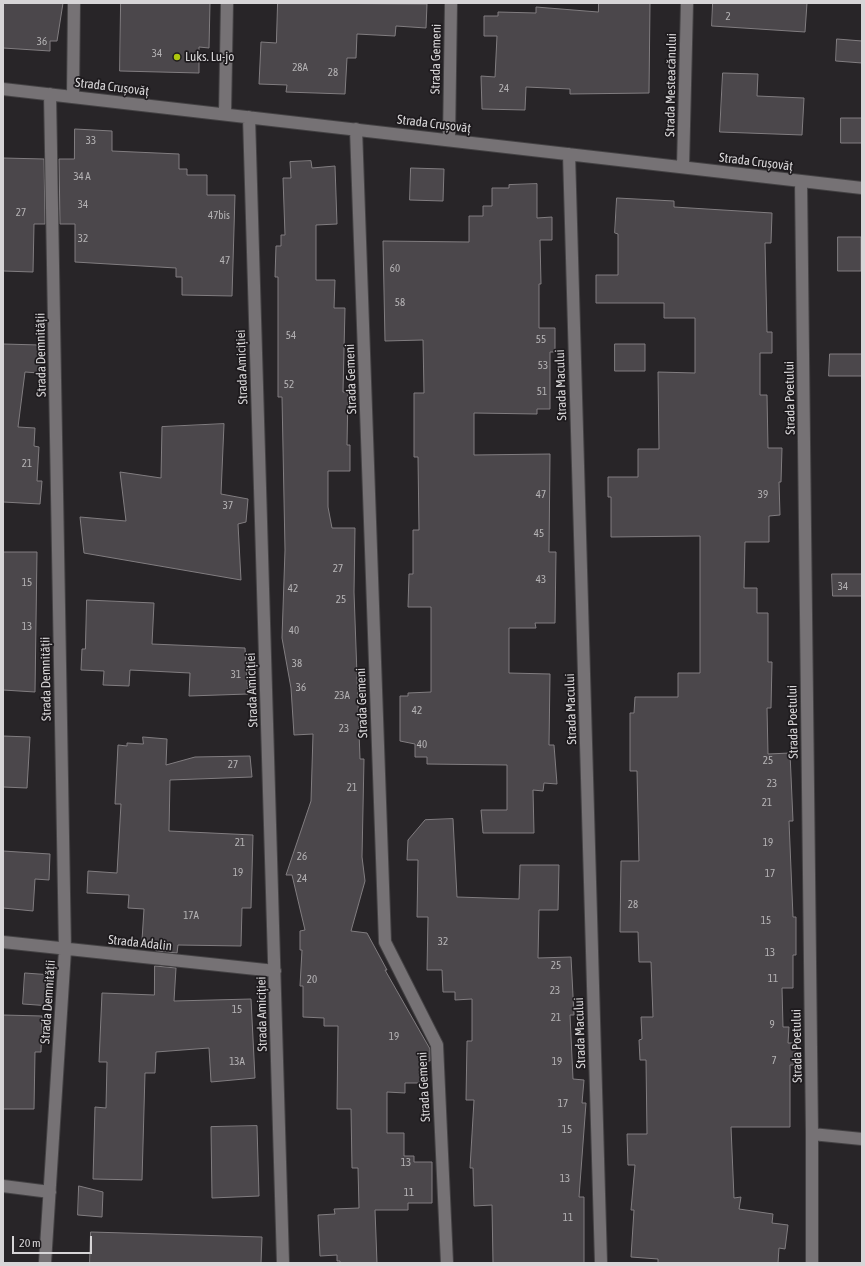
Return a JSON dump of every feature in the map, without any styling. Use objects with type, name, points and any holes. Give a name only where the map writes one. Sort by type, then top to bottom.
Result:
[{"type":"street","points":[[73,97],[74,3]]},
{"type":"street","points":[[225,114],[227,3]]},
{"type":"street","name":"Strada Gemeni","points":[[449,140],[451,3]]},
{"type":"street","name":"Strada Mesteacănului","points":[[683,167],[687,3]]},
{"type":"street","name":"Strada Crușovăț","points":[[3,88],[862,188]]},
{"type":"street","name":"Strada Demnității","points":[[45,1263],[65,950],[50,94]]},
{"type":"street","name":"Strada Amiciției","points":[[249,117],[275,971],[282,1263]]},
{"type":"street","name":"Strada Gemeni","points":[[356,129],[385,942],[437,1045],[447,1263]]},
{"type":"street","name":"Strada Macului","points":[[569,154],[601,1263]]},
{"type":"street","name":"Strada Poetului","points":[[801,181],[812,1134],[812,1263]]},
{"type":"street","name":"Strada Adalin","points":[[3,942],[65,950],[275,971]]},
{"type":"street","points":[[812,1134],[862,1139]]},
{"type":"street","points":[[3,1186],[50,1192]]},
{"type":"building","points":[[3,3],[63,3],[57,41],[50,41],[50,51],[3,48]]},
{"type":"building","points":[[121,3],[210,3],[209,48],[199,47],[199,73],[120,71]]},
{"type":"building","points":[[278,3],[427,4],[426,28],[396,26],[395,36],[357,34],[356,58],[347,58],[345,94],[286,92],[287,85],[259,84],[261,42],[276,43]]},
{"type":"building","points":[[599,3],[650,3],[649,93],[570,94],[570,89],[526,87],[525,110],[482,109],[481,76],[495,77],[497,36],[484,36],[484,16],[498,16],[498,12],[536,13],[536,7],[598,12]]},
{"type":"building","points":[[713,3],[807,3],[805,32],[712,26]]},
{"type":"building","points":[[837,39],[862,41],[862,63],[836,61]]},
{"type":"building","points":[[723,73],[758,74],[757,96],[804,98],[802,135],[720,132]]},
{"type":"building","points":[[841,118],[862,118],[862,143],[841,143]]},
{"type":"building","points":[[75,129],[112,131],[112,151],[179,154],[179,169],[187,169],[187,175],[207,175],[207,195],[235,195],[232,296],[182,295],[182,277],[176,277],[176,268],[75,262],[75,224],[60,224],[59,159],[74,159]]},
{"type":"building","points":[[3,158],[44,159],[45,224],[34,224],[33,272],[3,271]]},
{"type":"building","points":[[311,161],[312,168],[335,166],[337,224],[316,225],[316,280],[335,280],[334,308],[345,308],[343,392],[348,392],[347,445],[350,445],[350,471],[328,471],[328,507],[332,528],[355,528],[354,592],[360,759],[364,759],[362,857],[365,881],[351,931],[367,933],[387,970],[385,970],[430,1049],[430,1061],[426,1061],[426,1083],[405,1083],[405,1093],[387,1092],[387,1133],[404,1133],[404,1156],[414,1156],[414,1162],[432,1162],[432,1203],[408,1203],[408,1210],[375,1210],[377,1263],[340,1263],[340,1261],[337,1261],[337,1255],[320,1256],[318,1215],[335,1214],[334,1209],[359,1208],[358,1168],[352,1168],[351,1109],[337,1109],[338,1026],[324,1026],[324,1018],[303,1017],[303,986],[300,986],[302,950],[300,950],[300,931],[305,930],[292,875],[286,875],[311,801],[313,734],[294,735],[291,688],[282,638],[285,550],[282,397],[278,397],[278,277],[275,277],[276,246],[281,246],[281,235],[285,235],[283,178],[291,178],[290,162]]},
{"type":"building","points":[[411,168],[444,169],[443,201],[410,200]]},
{"type":"building","points":[[537,184],[537,218],[552,217],[552,240],[540,240],[541,284],[539,284],[539,328],[555,328],[555,352],[550,352],[550,409],[537,409],[537,414],[474,413],[474,455],[550,454],[549,552],[556,552],[555,623],[535,623],[536,628],[509,628],[509,673],[550,674],[549,745],[554,745],[557,784],[544,783],[543,791],[533,790],[534,833],[483,833],[481,810],[507,810],[507,765],[427,764],[427,757],[415,757],[415,744],[400,741],[400,696],[408,696],[408,693],[431,692],[431,607],[408,607],[409,574],[413,574],[413,530],[419,530],[418,457],[414,457],[414,393],[424,393],[423,340],[385,341],[383,241],[469,242],[469,216],[483,216],[483,206],[492,206],[492,188],[509,188],[509,185]]},
{"type":"building","points":[[617,198],[674,201],[674,207],[772,213],[771,243],[765,243],[767,332],[772,332],[772,353],[760,353],[760,395],[767,395],[768,448],[782,448],[781,482],[779,482],[780,515],[769,516],[769,542],[745,542],[744,588],[757,588],[757,613],[768,613],[768,662],[772,662],[771,708],[767,708],[768,754],[790,753],[793,821],[789,821],[793,917],[796,917],[796,955],[793,955],[793,988],[782,988],[783,1027],[789,1027],[788,1043],[796,1043],[794,1065],[790,1065],[790,1127],[731,1127],[734,1198],[741,1197],[739,1209],[773,1214],[772,1223],[788,1225],[785,1249],[779,1248],[778,1263],[658,1263],[658,1259],[631,1257],[634,1210],[631,1210],[635,1165],[628,1165],[627,1134],[647,1134],[646,1060],[640,1060],[639,1040],[642,1039],[641,1017],[653,1017],[651,962],[639,962],[638,932],[620,932],[621,861],[639,861],[637,771],[630,771],[630,713],[634,713],[635,697],[678,697],[678,673],[700,673],[700,536],[611,537],[611,497],[608,497],[608,477],[638,477],[638,449],[659,449],[658,372],[695,373],[695,318],[664,318],[664,303],[596,303],[596,275],[618,275],[618,234],[615,233]]},
{"type":"building","points":[[838,237],[861,237],[861,271],[838,271]]},
{"type":"building","points":[[3,344],[40,345],[39,373],[25,372],[18,427],[35,428],[34,446],[39,447],[37,481],[42,481],[40,504],[3,502]]},
{"type":"building","points":[[615,344],[645,344],[645,371],[615,371]]},
{"type":"building","points":[[830,354],[862,354],[862,376],[829,376]]},
{"type":"building","points":[[224,424],[221,494],[248,499],[246,522],[238,524],[241,580],[84,553],[80,517],[126,521],[120,472],[161,478],[162,427]]},
{"type":"building","points":[[3,552],[37,552],[35,692],[3,690]]},
{"type":"building","points":[[832,574],[862,574],[862,596],[833,596]]},
{"type":"building","points":[[87,600],[154,603],[152,644],[245,648],[248,694],[189,696],[190,673],[130,670],[129,686],[103,685],[104,671],[81,670],[82,649],[85,649]]},
{"type":"building","points":[[3,736],[30,737],[27,788],[3,787]]},
{"type":"building","points":[[143,737],[167,739],[166,765],[195,757],[250,756],[252,777],[170,780],[169,831],[253,835],[251,908],[242,908],[241,946],[178,945],[177,953],[156,951],[157,941],[142,940],[144,909],[128,908],[129,895],[87,893],[88,871],[117,873],[121,804],[115,804],[118,745],[127,746],[127,743],[143,744]]},
{"type":"building","points":[[453,819],[457,897],[519,899],[520,865],[559,865],[558,910],[539,910],[538,958],[571,957],[574,1015],[570,1015],[573,1079],[584,1080],[582,1103],[586,1103],[579,1197],[584,1197],[584,1263],[493,1263],[492,1205],[474,1206],[473,1168],[470,1168],[474,1100],[466,1100],[467,1041],[472,1041],[472,999],[455,1000],[455,992],[443,992],[442,970],[427,970],[428,917],[417,917],[418,860],[407,860],[408,840],[425,820]]},
{"type":"building","points":[[3,851],[50,854],[49,880],[35,879],[33,911],[3,908]]},
{"type":"building","points":[[155,966],[176,968],[174,1001],[251,999],[255,1078],[211,1082],[209,1048],[156,1052],[155,1073],[145,1073],[142,1180],[93,1179],[95,1107],[106,1108],[107,1062],[99,1062],[102,993],[154,995]]},
{"type":"building","points":[[25,973],[52,975],[51,1006],[23,1004]]},
{"type":"building","points":[[3,1015],[42,1016],[41,1052],[35,1052],[34,1109],[3,1109]]},
{"type":"building","points":[[257,1126],[259,1196],[212,1198],[211,1127]]},
{"type":"building","points":[[79,1186],[103,1192],[102,1217],[78,1215]]},
{"type":"building","points":[[91,1232],[262,1237],[261,1263],[90,1263]]},
{"type":"place","name":"Luks. Lu-jo","points":[[177,57]]}]
